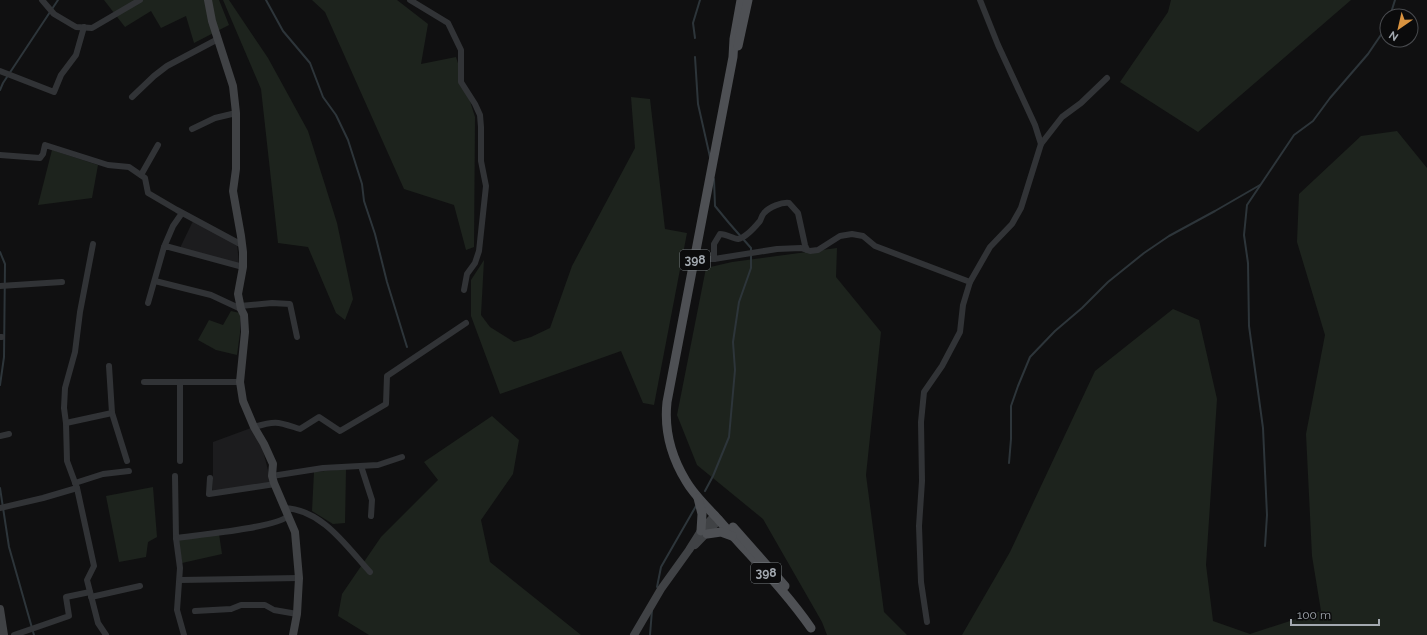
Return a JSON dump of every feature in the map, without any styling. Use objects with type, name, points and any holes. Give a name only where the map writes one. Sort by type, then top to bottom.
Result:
[{"type":"main road","name":"398","points":[[741,0],[734,39],[734,57],[665,416],[667,431],[673,452],[687,483],[768,565],[797,600],[813,632]]},
{"type":"main road","name":"398","points":[[734,57],[739,45],[748,0]]},
{"type":"main road","name":"398","points":[[677,462],[734,537],[789,598],[813,632]]},
{"type":"main road","points":[[696,493],[701,508],[704,533],[721,532],[734,537]]},
{"type":"street","points":[[42,0],[54,14],[76,26],[92,28],[140,0]]},
{"type":"street","points":[[208,0],[212,21],[233,86],[236,113],[236,169],[233,191],[242,245],[242,268],[238,294],[244,315],[245,332],[240,382],[243,401],[254,427],[273,464],[272,476],[284,508],[296,532],[299,578],[297,614],[292,635]]},
{"type":"street","points":[[410,0],[448,23],[461,50],[461,82],[480,115],[481,161],[486,186],[479,251],[475,262],[467,274],[464,290]]},
{"type":"street","points":[[980,0],[998,45],[1035,125],[1041,144]]},
{"type":"street","points":[[0,71],[54,92],[61,76],[76,55],[84,27]]},
{"type":"street","points":[[132,97],[167,66],[218,39]]},
{"type":"street","points":[[927,622],[921,582],[919,526],[922,481],[921,422],[924,392],[942,366],[960,332],[963,305],[970,282],[990,247],[1012,224],[1021,208],[1041,144],[1062,117],[1081,104],[1107,78]]},
{"type":"street","points":[[192,130],[215,118],[236,113]]},
{"type":"street","points":[[0,155],[40,158],[43,154],[45,145],[108,165],[129,167],[145,178],[148,193],[242,245]]},
{"type":"street","points":[[141,176],[158,145]]},
{"type":"street","points":[[714,260],[714,244],[720,234],[726,234],[738,239],[760,221],[764,213],[770,208],[784,202],[789,203],[798,213],[807,250]]},
{"type":"street","points":[[148,303],[164,247],[173,226],[182,213]]},
{"type":"street","points":[[695,255],[714,260],[777,249],[801,248],[807,250],[818,250],[840,236],[852,234],[863,236],[875,246],[970,282]]},
{"type":"street","points":[[93,244],[80,312],[75,352],[65,388],[64,408],[66,423],[66,462],[76,485],[94,566],[87,580],[98,623],[106,635]]},
{"type":"street","points":[[164,247],[170,247],[242,268]]},
{"type":"street","points":[[155,281],[211,295],[241,307],[272,303],[290,304],[297,337]]},
{"type":"street","points":[[0,286],[62,282]]},
{"type":"street","points":[[254,427],[270,422],[276,422],[300,429],[319,417],[340,431],[386,404],[387,376],[466,323]]},
{"type":"street","points":[[109,366],[112,413],[127,461]]},
{"type":"street","points":[[144,382],[240,382]]},
{"type":"street","points":[[180,382],[180,461]]},
{"type":"street","points":[[66,423],[112,413]]},
{"type":"street","points":[[0,436],[9,434]]},
{"type":"street","points":[[272,476],[323,468],[378,465],[402,457]]},
{"type":"street","points":[[361,466],[372,500],[371,516]]},
{"type":"street","points":[[0,508],[43,498],[103,474],[129,471]]},
{"type":"street","points":[[175,476],[176,538],[180,568],[177,610],[184,635]]},
{"type":"street","points":[[210,478],[209,494],[275,484]]},
{"type":"street","points":[[284,508],[294,508],[314,516],[329,527],[370,572]]},
{"type":"street","points":[[176,538],[267,526],[286,519],[288,516]]},
{"type":"street","points":[[634,635],[661,589],[689,550],[719,517]]},
{"type":"street","points":[[180,580],[299,578]]},
{"type":"street","points":[[14,635],[69,616],[66,597],[140,586]]},
{"type":"street","points":[[195,611],[231,609],[241,605],[265,605],[274,610],[297,614]]},
{"type":"street","points":[[0,610],[4,635]]},
{"type":"shaded area","points":[[104,0],[219,0],[229,25],[194,43],[186,16],[161,28],[151,11],[125,27]]},
{"type":"shaded area","points":[[223,0],[229,0],[268,58],[308,131],[337,223],[353,299],[345,320],[336,313],[308,247],[278,243],[261,89]]},
{"type":"shaded area","points":[[312,0],[397,0],[428,24],[421,64],[456,57],[475,117],[474,247],[466,250],[454,205],[404,189],[325,12]]},
{"type":"shaded area","points":[[1171,0],[1351,0],[1198,132],[1120,82],[1168,12]]},
{"type":"shaded area","points":[[631,97],[650,99],[665,229],[687,233],[654,405],[643,403],[621,351],[500,394],[471,316],[471,280],[484,260],[481,315],[490,327],[514,342],[531,337],[550,328],[572,266],[635,148]]},
{"type":"shaded area","points":[[1397,131],[1427,168],[1427,635],[962,635],[1010,552],[1095,371],[1173,309],[1199,320],[1217,399],[1206,565],[1213,621],[1250,634],[1321,611],[1312,556],[1306,434],[1325,335],[1297,242],[1299,194],[1361,136]]},
{"type":"shaded area","points":[[52,150],[98,165],[92,198],[38,205]]},
{"type":"shaded area","points":[[193,221],[237,244],[239,264],[180,248]]},
{"type":"shaded area","points":[[837,248],[836,277],[881,332],[866,475],[884,612],[907,635],[827,635],[822,622],[763,519],[697,465],[677,415],[706,268],[732,262]]},
{"type":"shaded area","points":[[231,311],[240,313],[240,333],[237,355],[216,350],[198,340],[209,320],[223,325]]},
{"type":"shaded area","points":[[492,416],[519,440],[513,474],[481,520],[490,562],[581,635],[369,635],[338,616],[342,594],[381,537],[438,480],[424,462]]},
{"type":"shaded area","points":[[251,428],[262,447],[271,482],[213,492],[213,442]]},
{"type":"shaded area","points":[[346,469],[345,523],[333,524],[312,511],[314,472]]},
{"type":"shaded area","points":[[153,487],[157,537],[148,542],[146,557],[119,562],[106,496]]},
{"type":"shaded area","points":[[219,534],[222,554],[182,563],[178,540]]},
{"type":"waterway","points":[[0,90],[3,83],[58,0]]},
{"type":"waterway","points":[[266,0],[283,31],[310,63],[323,97],[336,115],[348,140],[362,184],[364,201],[375,234],[387,282],[407,347]]},
{"type":"waterway","points":[[695,38],[693,23],[700,0]]},
{"type":"waterway","points":[[1392,8],[1395,0]]},
{"type":"waterway","points":[[1265,546],[1267,515],[1263,428],[1249,326],[1248,263],[1244,235],[1247,205],[1294,135],[1313,121],[1330,98],[1368,54],[1379,38]]},
{"type":"waterway","points":[[695,57],[698,104],[710,157]]},
{"type":"waterway","points":[[705,491],[713,476],[729,437],[735,370],[733,342],[739,302],[751,268],[751,248],[715,206],[714,179]]},
{"type":"waterway","points":[[1009,463],[1011,406],[1030,357],[1055,331],[1082,308],[1108,282],[1144,253],[1169,236],[1260,185]]},
{"type":"waterway","points":[[0,252],[5,264],[4,357],[0,385]]},
{"type":"waterway","points":[[0,488],[9,547],[34,635]]},
{"type":"waterway","points":[[657,587],[661,567],[696,506]]},
{"type":"waterway","points":[[650,635],[652,610]]}]
